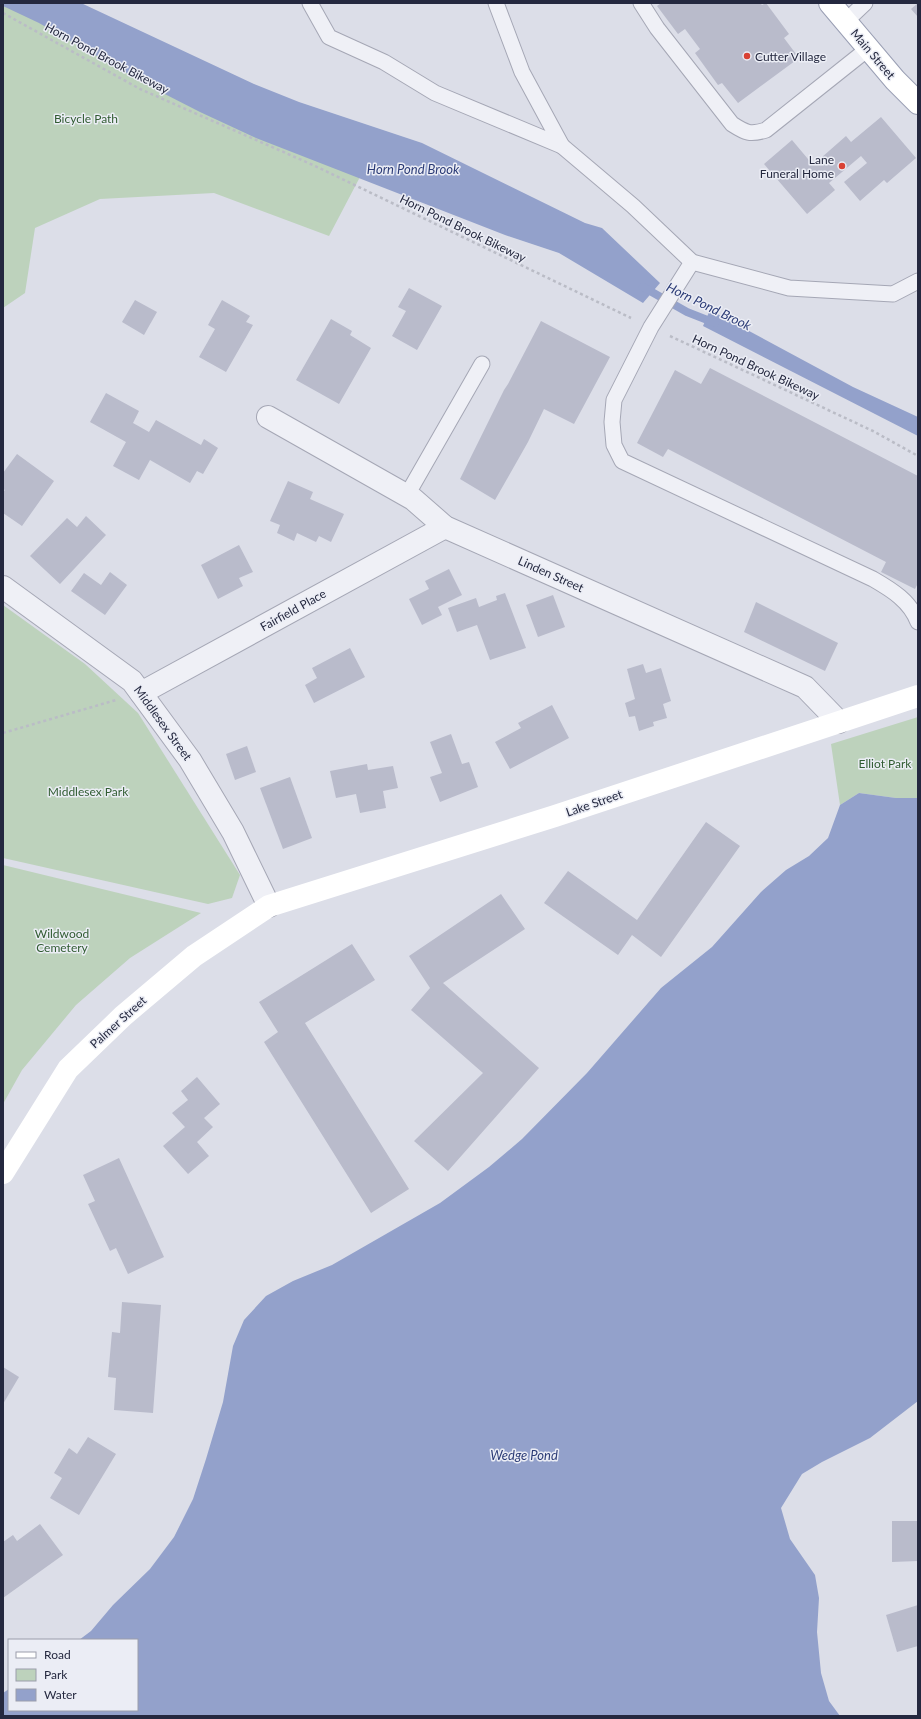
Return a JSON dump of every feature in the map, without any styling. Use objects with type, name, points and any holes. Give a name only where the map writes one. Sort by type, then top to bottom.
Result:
[{"type":"street","name":"Main Street","points":[[830,3],[895,80],[917,100]]},
{"type":"street","name":"Linden Street","points":[[268,417],[407,495],[445,527],[805,687],[839,722]]},
{"type":"street","name":"Fairfield Place","points":[[141,693],[445,527]]},
{"type":"street","name":"Middlesex Street","points":[[3,587],[132,681],[190,760],[233,832],[269,906]]},
{"type":"street","name":"Lake Street","points":[[269,906],[555,816],[918,696]]},
{"type":"street","name":"Palmer Street","points":[[3,1173],[68,1069],[123,1016],[194,956],[269,906]]},
{"type":"lane","points":[[310,3],[329,37],[384,62],[435,93],[562,146],[632,206],[692,262],[789,288],[893,294],[918,281]]},
{"type":"lane","points":[[496,3],[522,72],[562,146]]},
{"type":"lane","points":[[641,3],[657,28],[732,124],[744,132],[753,134],[766,130],[868,48]]},
{"type":"lane","points":[[846,22],[865,3]]},
{"type":"lane","points":[[692,262],[654,322],[614,400],[612,422],[614,445],[622,460],[873,579],[897,593],[915,615],[918,622]]},
{"type":"lane","points":[[407,495],[482,364]]},
{"type":"path","name":"Horn Pond Brook Bikeway","points":[[3,13],[140,89],[313,166],[654,322],[873,431],[918,456]]},
{"type":"path","points":[[3,733],[141,693]]},
{"type":"green space","name":"Bicycle Path","points":[[3,3],[381,137],[329,236],[214,193],[100,199],[35,228],[25,293],[3,308]]},
{"type":"green space","name":"Middlesex Park","points":[[3,605],[85,664],[138,713],[240,875],[232,898],[208,904],[3,858]]},
{"type":"green space","name":"Elliot Park","points":[[918,717],[918,798],[896,798],[859,793],[840,805],[831,744]]},
{"type":"green space","name":"Wildwood Cemetery","points":[[3,865],[201,913],[130,958],[76,1005],[22,1070],[3,1104]]},
{"type":"water","name":"Horn Pond Brook","points":[[3,3],[81,3],[254,84],[299,102],[422,143],[585,223],[602,228],[660,283],[643,303],[559,253],[505,235],[256,138],[200,112],[153,88],[39,23],[3,6]]},
{"type":"water","name":"Horn Pond Brook","points":[[710,310],[853,387],[918,417],[918,436],[703,326]]},
{"type":"water","name":"Wedge Pond","points":[[859,793],[896,798],[918,798],[918,1401],[870,1438],[822,1462],[802,1474],[781,1508],[790,1539],[815,1575],[819,1598],[817,1632],[821,1673],[829,1701],[840,1716],[3,1716],[3,1693],[8,1690],[8,1711],[138,1711],[138,1639],[80,1639],[91,1631],[113,1605],[150,1569],[174,1537],[193,1499],[206,1459],[223,1402],[233,1346],[244,1320],[266,1296],[293,1281],[332,1265],[440,1203],[489,1167],[522,1139],[587,1073],[661,988],[712,947],[761,892],[786,870],[809,856],[828,838],[840,805]]},
{"type":"building","name":"Cutter Village","points":[[661,3],[760,3],[762,5],[766,3],[789,34],[784,38],[799,58],[738,103],[722,83],[718,85],[695,53],[700,49],[685,29],[678,34],[657,6]]},
{"type":"building","points":[[918,3],[918,17],[911,9]]},
{"type":"building","points":[[881,117],[916,158],[887,183],[884,180],[860,201],[844,182],[867,163],[861,156],[829,183],[835,190],[807,214],[764,164],[792,140],[813,165],[846,136],[851,142]]},
{"type":"building","points":[[409,288],[442,306],[417,350],[392,336],[406,311],[398,307]]},
{"type":"building","points":[[135,300],[157,312],[144,335],[122,322]]},
{"type":"building","points":[[222,300],[250,316],[246,322],[253,325],[226,372],[199,357],[215,329],[208,325]]},
{"type":"building","points":[[331,319],[352,331],[350,335],[371,348],[339,404],[296,380]]},
{"type":"building","points":[[541,321],[610,357],[574,424],[544,409],[528,442],[495,500],[460,479],[504,390]]},
{"type":"building","points":[[710,368],[918,476],[918,583],[915,589],[881,572],[886,562],[668,449],[663,457],[637,443],[675,370],[701,384]]},
{"type":"building","points":[[106,393],[139,411],[133,423],[149,432],[156,420],[201,445],[204,439],[218,448],[203,474],[197,471],[190,483],[150,460],[139,480],[113,466],[126,442],[90,422]]},
{"type":"building","points":[[17,454],[54,481],[22,526],[3,513],[3,492],[5,490],[3,489],[3,473]]},
{"type":"building","points":[[288,481],[313,492],[310,499],[344,514],[331,542],[319,536],[316,542],[297,533],[294,541],[277,533],[280,525],[270,521]]},
{"type":"building","points":[[86,516],[106,535],[60,584],[30,556],[67,518],[77,527]]},
{"type":"building","points":[[239,545],[253,572],[239,578],[243,586],[218,599],[201,565]]},
{"type":"building","points":[[449,569],[462,595],[438,607],[442,615],[422,625],[409,599],[429,589],[425,581]]},
{"type":"building","points":[[110,572],[127,585],[105,615],[71,591],[84,573],[101,585]]},
{"type":"building","points":[[505,593],[526,648],[490,660],[477,625],[457,632],[448,608],[476,598],[479,607],[497,600],[496,596]]},
{"type":"building","points":[[553,595],[565,627],[538,637],[526,605]]},
{"type":"building","points":[[756,602],[838,643],[825,671],[744,632]]},
{"type":"building","points":[[350,648],[365,677],[314,703],[305,685],[317,678],[312,668]]},
{"type":"building","points":[[643,664],[646,673],[661,668],[671,701],[663,704],[667,718],[653,722],[654,726],[639,731],[635,716],[629,717],[625,703],[635,699],[627,669]]},
{"type":"building","points":[[552,705],[569,738],[510,769],[495,742],[521,728],[518,723]]},
{"type":"building","points":[[451,734],[462,764],[469,762],[478,787],[440,802],[430,777],[442,773],[430,742]]},
{"type":"building","points":[[247,746],[256,772],[235,780],[226,754]]},
{"type":"building","points":[[367,764],[368,770],[393,766],[398,788],[383,791],[386,808],[360,813],[356,794],[336,798],[330,771]]},
{"type":"building","points":[[290,777],[312,838],[283,849],[260,788]]},
{"type":"building","points":[[706,822],[740,846],[661,957],[632,935],[618,955],[544,903],[568,871],[637,920]]},
{"type":"building","points":[[501,894],[525,929],[443,983],[539,1068],[448,1171],[414,1141],[483,1073],[411,1010],[430,988],[409,956]]},
{"type":"building","points":[[352,944],[375,980],[305,1023],[409,1189],[371,1213],[264,1042],[278,1032],[259,1002]]},
{"type":"building","points":[[197,1077],[220,1104],[204,1118],[213,1127],[197,1142],[209,1156],[188,1174],[163,1146],[185,1127],[172,1113],[188,1100],[181,1091]]},
{"type":"building","points":[[119,1158],[164,1257],[128,1274],[116,1248],[110,1251],[88,1204],[95,1201],[83,1175]]},
{"type":"building","points":[[122,1302],[161,1305],[153,1413],[114,1410],[116,1378],[108,1377],[112,1332],[120,1333]]},
{"type":"building","points":[[3,1367],[19,1377],[3,1404]]},
{"type":"building","points":[[88,1437],[116,1454],[79,1515],[50,1498],[62,1478],[54,1473],[69,1448],[77,1454]]},
{"type":"building","points":[[892,1521],[918,1521],[918,1561],[892,1562]]},
{"type":"building","points":[[40,1524],[63,1555],[3,1598],[3,1542],[13,1535],[17,1541]]},
{"type":"building","points":[[918,1605],[918,1646],[897,1652],[886,1615]]},
{"type":"waterway","name":"Horn Pond Brook","points":[[643,287],[687,312],[715,323]]},
{"type":"place","name":"Cutter Village","points":[[747,56]]},
{"type":"place","name":"Lane Funeral Home","points":[[842,166]]}]
